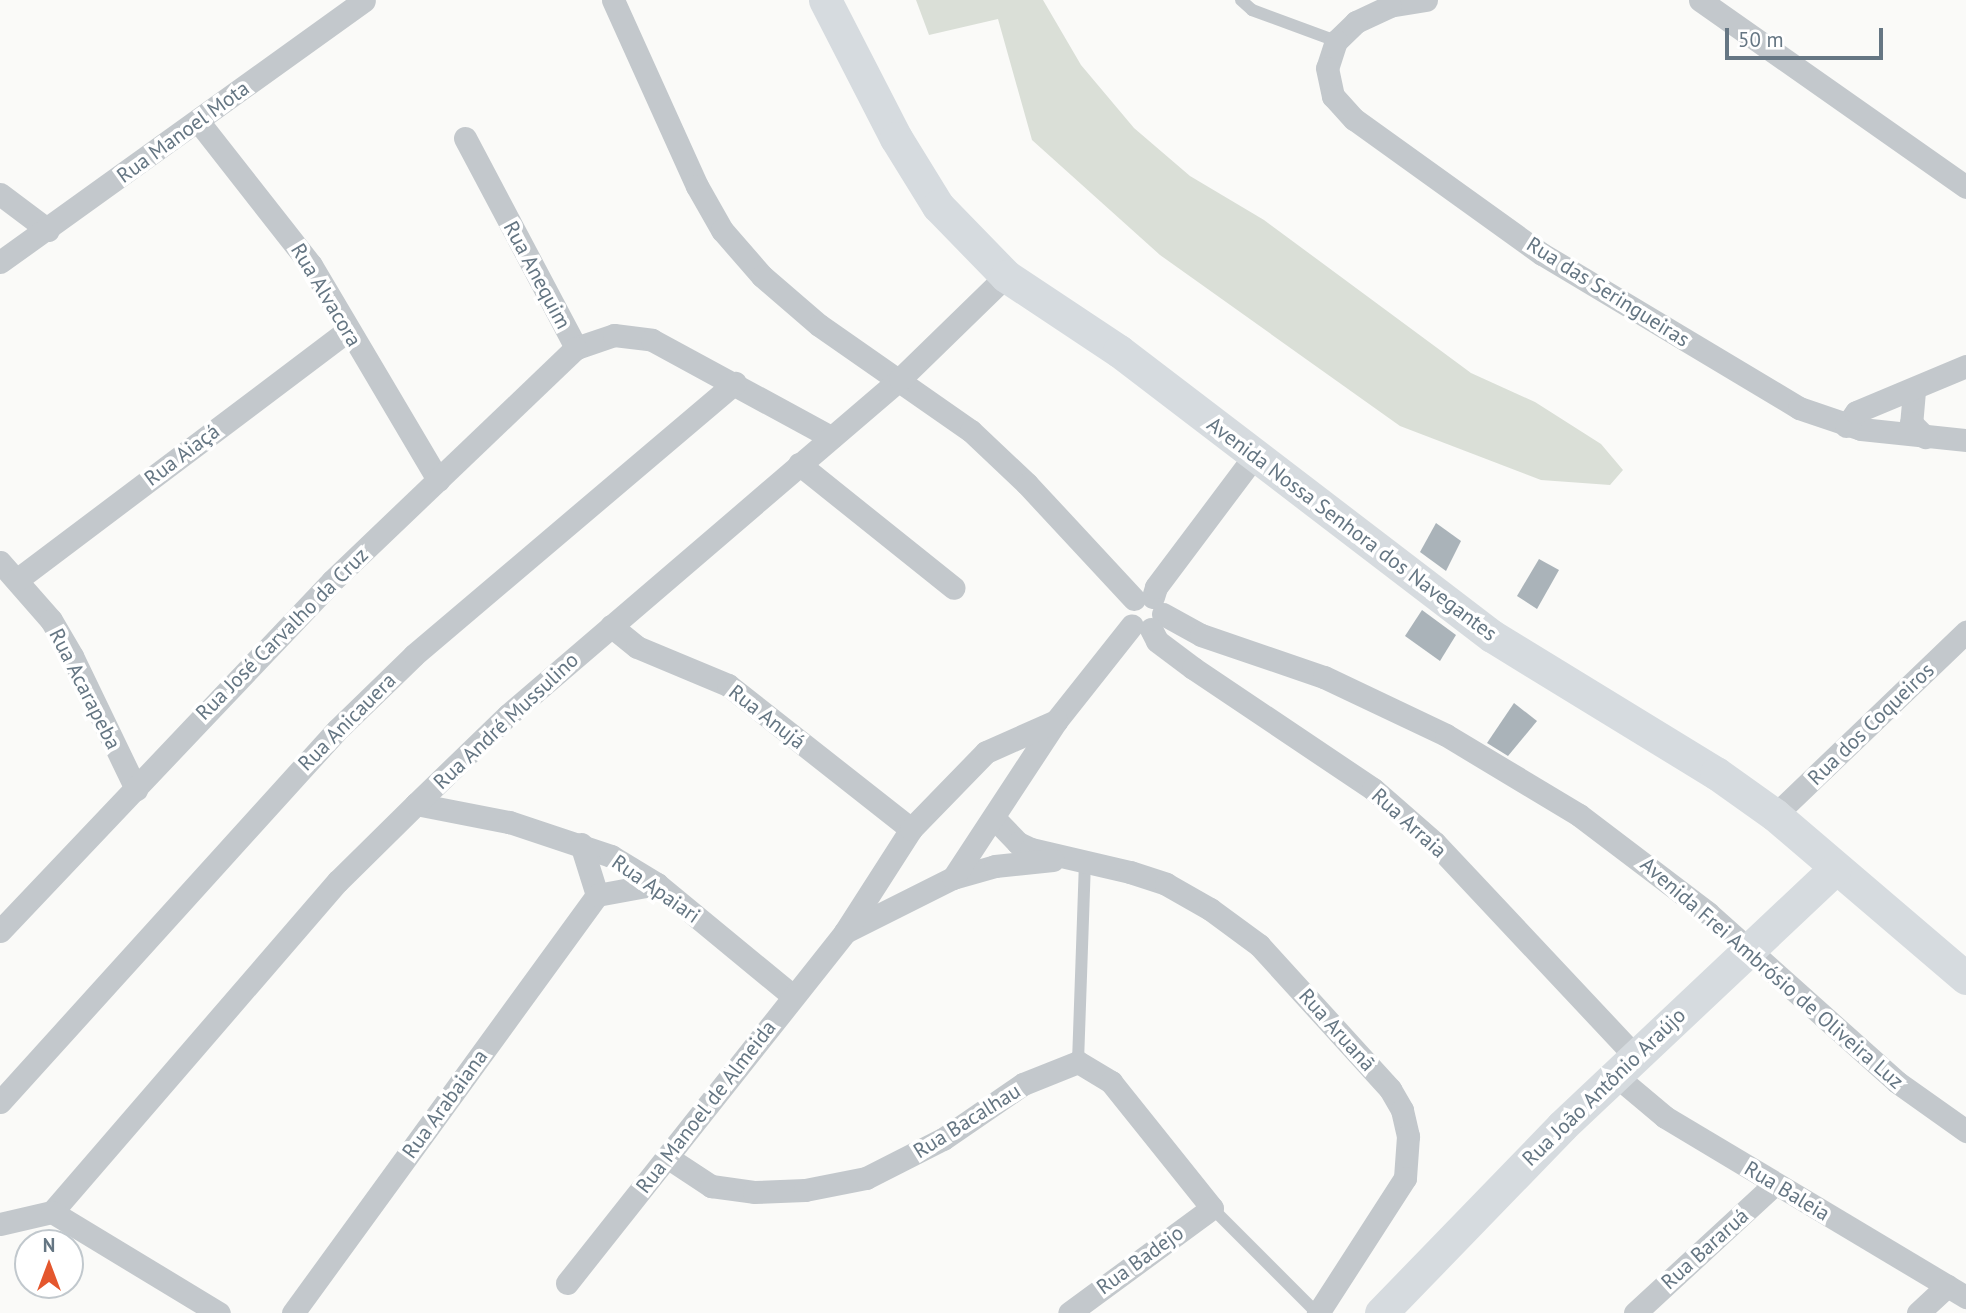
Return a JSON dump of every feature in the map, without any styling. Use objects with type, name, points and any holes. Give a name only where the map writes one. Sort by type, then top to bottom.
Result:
[{"type":"main road","name":"Avenida Nossa Senhora dos Navegantes","points":[[825,0],[896,138],[938,206],[1006,276],[1119,351],[1254,458],[1492,636],[1716,773],[1776,815],[1835,869],[1966,978]]},
{"type":"main road","name":"Rua João Antônio Araújo","points":[[1381,1313],[1625,1066],[1835,869]]},
{"type":"street","name":"Rua Manoel Mota","points":[[0,262],[364,0]]},
{"type":"street","name":"Avenida Frei Ambrósio de Oliveira Luz","points":[[613,0],[668,129],[722,230],[762,276],[819,325],[971,431],[1017,475],[1146,613],[1324,677],[1446,735],[1579,815],[1650,866],[1887,1074],[1966,1131]]},
{"type":"street","points":[[1336,41],[1356,22],[1390,6],[1426,0]]},
{"type":"street","points":[[1700,0],[1966,187]]},
{"type":"street","name":"Rua das Seringueiras","points":[[1336,41],[1327,68],[1333,96],[1354,119],[1542,254],[1799,408],[1846,426],[1966,440]]},
{"type":"street","name":"Rua Alvacora","points":[[198,121],[311,265],[347,331],[438,480]]},
{"type":"street","name":"Rua Anequim","points":[[465,138],[576,348],[614,335],[634,335],[735,383],[831,437]]},
{"type":"street","points":[[0,194],[48,230]]},
{"type":"street","name":"Rua André Mussulino","points":[[52,1212],[338,881],[416,804],[508,715],[900,379],[1006,276]]},
{"type":"street","name":"Rua Aiaçá","points":[[18,579],[347,331]]},
{"type":"street","name":"Rua José Carvalho da Cruz","points":[[0,931],[332,581],[576,348]]},
{"type":"street","points":[[1846,426],[1856,412],[1914,391],[1966,366]]},
{"type":"street","name":"Rua Anicauera","points":[[0,1102],[337,730],[414,655],[735,383]]},
{"type":"street","points":[[1914,391],[1911,423],[1925,437]]},
{"type":"street","name":"Rua Manoel de Almeida","points":[[845,932],[953,878],[1056,721],[1146,613],[1156,587],[1254,458]]},
{"type":"street","points":[[799,464],[954,588]]},
{"type":"street","name":"Rua Acarapeba","points":[[0,562],[18,579],[72,656],[136,789]]},
{"type":"street","name":"Rua Arraia","points":[[1146,613],[1157,641],[1373,789],[1444,853],[1625,1066]]},
{"type":"street","name":"Rua Anujá","points":[[611,626],[637,647],[727,685],[911,829]]},
{"type":"street","name":"Rua dos Coqueiros","points":[[1776,815],[1966,632]]},
{"type":"street","name":"Rua Manoel de Almeida","points":[[567,1283],[845,932],[911,829],[986,752],[1056,721]]},
{"type":"street","name":"Rua Apaiari","points":[[416,804],[509,822],[581,844],[657,884],[793,996]]},
{"type":"street","name":"Rua Aruanã","points":[[994,818],[1018,843],[1074,861],[1166,884],[1210,909],[1259,945],[1390,1089],[1402,1110],[1409,1160],[1405,1178],[1318,1313]]},
{"type":"street","points":[[581,844],[597,895],[657,884]]},
{"type":"street","name":"Rua Aruanã","points":[[953,878],[995,866],[1074,861]]},
{"type":"street","name":"Rua Arabaiana","points":[[293,1313],[597,895]]},
{"type":"street","points":[[1078,1062],[1111,1082],[1212,1208]]},
{"type":"street","name":"Rua Bacalhau","points":[[667,1157],[711,1186],[754,1192],[804,1190],[866,1178],[943,1139],[1023,1084],[1078,1062]]},
{"type":"street","name":"Rua Baleia","points":[[1625,1066],[1665,1117],[1957,1292]]},
{"type":"street","name":"Rua Bararuá","points":[[1634,1313],[1775,1184]]},
{"type":"street","name":"Rua Badejo","points":[[1069,1313],[1212,1208]]},
{"type":"street","points":[[0,1224],[52,1212],[219,1313]]},
{"type":"street","points":[[1918,1313],[1957,1292]]},
{"type":"lane","points":[[1241,0],[1252,10],[1336,41]]},
{"type":"lane","points":[[1074,861],[1078,1062]]},
{"type":"lane","points":[[1212,1208],[1318,1313]]},
{"type":"shaded area","points":[[916,0],[1043,0],[1081,65],[1134,128],[1190,176],[1264,220],[1471,373],[1535,402],[1601,444],[1623,470],[1610,485],[1541,480],[1400,426],[1160,255],[1032,140],[998,19],[929,35]]},
{"type":"building","points":[[1436,523],[1461,541],[1446,571],[1420,552]]},
{"type":"building","points":[[1539,559],[1559,570],[1537,609],[1517,596]]},
{"type":"building","points":[[1422,610],[1456,635],[1440,661],[1405,636]]},
{"type":"building","points":[[1514,703],[1537,721],[1508,756],[1487,743]]}]
